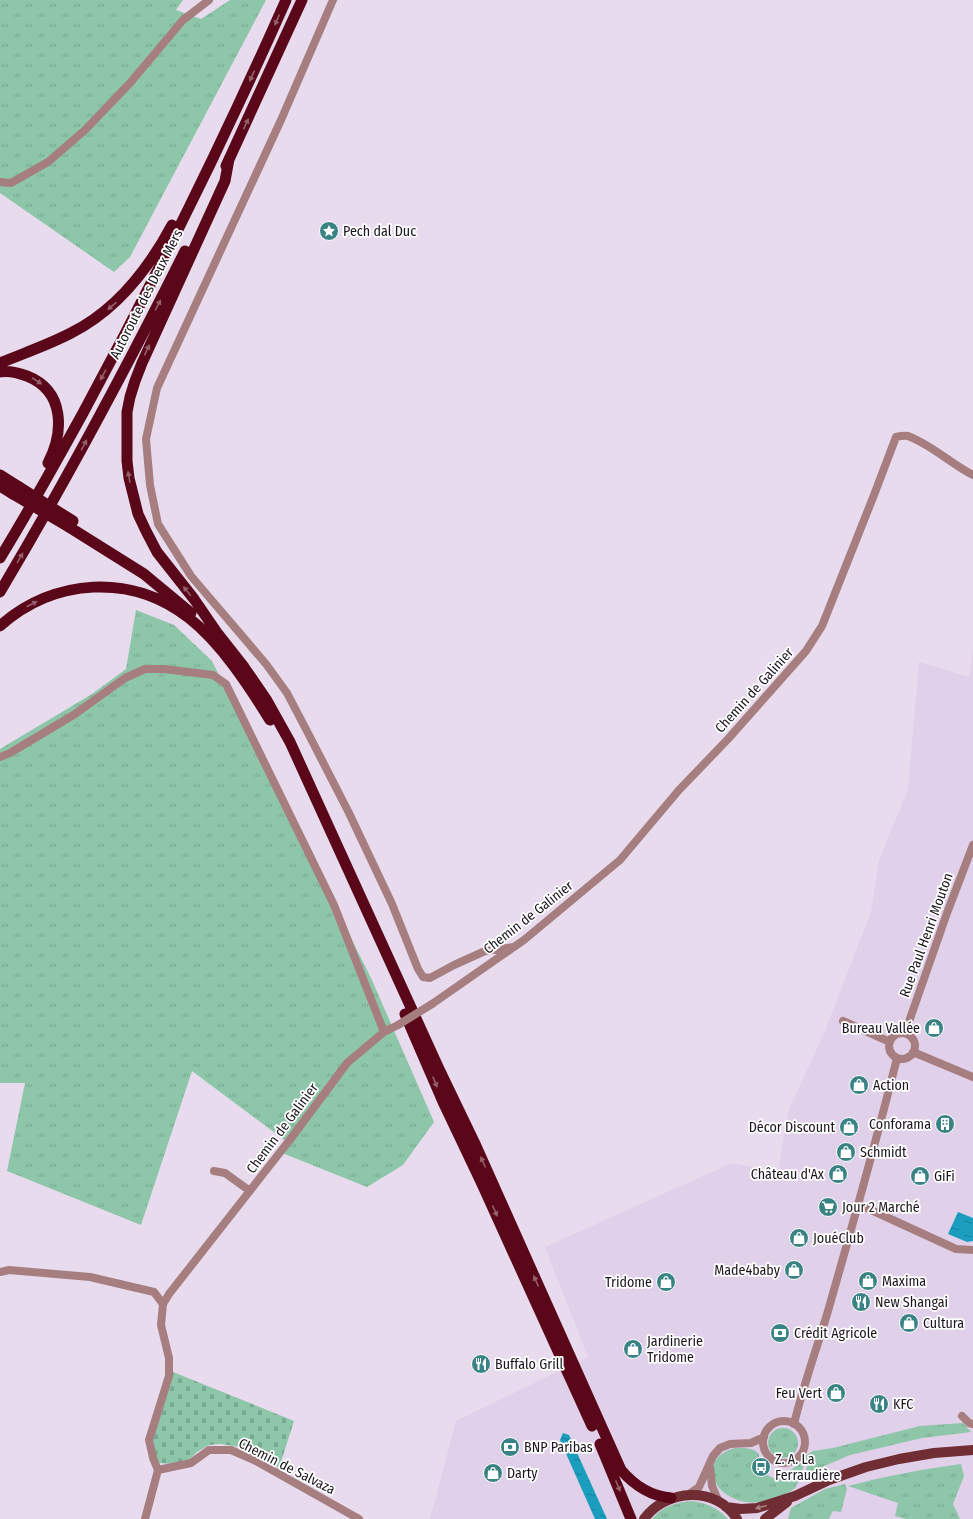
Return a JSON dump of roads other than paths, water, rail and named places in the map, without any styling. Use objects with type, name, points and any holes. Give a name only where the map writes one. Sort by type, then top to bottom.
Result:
[{"type":"highway","name":"Autoroute des Deux Mers","points":[[0,558],[37,496],[118,349],[197,191],[286,0]]},
{"type":"highway","name":"Autoroute des Deux Mers","points":[[0,592],[71,469],[131,358],[229,159],[302,0]]},
{"type":"highway","points":[[229,159],[225,181],[142,363],[130,397],[127,412],[126,446],[127,461],[134,497],[146,531],[157,552],[244,667],[266,699],[290,742],[439,1069],[476,1146],[621,1470],[643,1490],[660,1497],[671,1498]]},
{"type":"highway","points":[[0,363],[72,333],[104,313],[131,288],[146,270],[182,206],[197,191]]},
{"type":"highway","points":[[0,372],[14,372],[32,378],[41,383],[49,391],[55,401],[58,412],[58,434],[52,455],[41,476],[37,496]]},
{"type":"highway","points":[[0,475],[16,491]]},
{"type":"highway","points":[[0,486],[16,491],[149,570],[218,634]]},
{"type":"highway","points":[[71,524],[168,592],[205,625],[257,699],[275,728],[395,990],[444,1104],[482,1184],[597,1438],[631,1519]]},
{"type":"highway","points":[[0,626],[15,613],[32,603],[51,595],[80,587],[99,586],[142,594],[158,599],[188,618],[219,647]]},
{"type":"main road","points":[[644,1519],[648,1513],[659,1504],[671,1498],[689,1494],[710,1498],[723,1505],[741,1509],[757,1508],[795,1496],[829,1480],[866,1467],[934,1453],[973,1450]]},
{"type":"main road","points":[[765,1519],[795,1496]]},
{"type":"main road","points":[[723,1505],[737,1519]]},
{"type":"street","points":[[0,182],[12,183],[48,162],[85,130],[130,83],[183,20],[208,0]]},
{"type":"street","points":[[333,0],[281,120],[157,388],[146,439],[150,485],[158,524],[191,576],[266,664],[287,693],[310,734],[392,904],[418,969],[423,976],[430,978],[485,951],[514,947]]},
{"type":"street","name":"Chemin de Galinier","points":[[158,1470],[153,1458],[149,1440],[168,1376],[169,1358],[161,1325],[163,1304],[169,1294],[250,1191],[347,1063],[384,1032],[432,1004],[514,947],[620,860],[679,790],[728,739],[806,651],[822,626],[896,437],[907,436],[928,447],[961,469],[973,475]]},
{"type":"street","points":[[0,757],[10,753],[75,714],[125,678],[145,669],[164,669],[213,675],[226,684],[334,906],[384,1032]]},
{"type":"street","name":"Rue Paul Henri Mouton","points":[[905,1034],[947,912],[973,845]]},
{"type":"street","points":[[843,1021],[890,1042]]},
{"type":"street","points":[[905,1034],[912,1038],[914,1047],[913,1052],[906,1058],[897,1058],[890,1052],[890,1042],[893,1036],[905,1034]]},
{"type":"street","points":[[913,1052],[973,1077]]},
{"type":"street","points":[[792,1423],[814,1359],[858,1204],[897,1058]]},
{"type":"street","points":[[214,1171],[225,1173],[250,1191]]},
{"type":"street","points":[[858,1204],[956,1249],[973,1250]]},
{"type":"street","points":[[0,1272],[9,1270],[90,1277],[154,1292],[163,1304]]},
{"type":"street","points":[[962,1416],[969,1423],[973,1424]]},
{"type":"street","points":[[779,1422],[792,1423],[802,1432],[805,1441],[803,1450],[795,1460],[790,1462],[778,1462],[768,1455],[764,1449],[764,1437],[773,1425],[779,1422]]},
{"type":"street","points":[[689,1494],[699,1487],[713,1456],[720,1448],[730,1444],[751,1442],[764,1437]]},
{"type":"street","points":[[751,1442],[764,1449]]},
{"type":"street","name":"Chemin de Salvaza","points":[[158,1470],[191,1462],[209,1450],[231,1450],[254,1460],[359,1519]]},
{"type":"street","points":[[710,1463],[712,1486],[723,1505]]},
{"type":"street","points":[[145,1519],[158,1470]]},
{"type":"water","points":[[958,1212],[973,1218],[973,1241],[967,1242],[948,1234]]},
{"type":"water","points":[[563,1433],[569,1435],[607,1519],[595,1519],[560,1440]]},
{"type":"place","name":"Pech dal Duc","points":[[329,231]]},
{"type":"place","name":"Bureau Vallée","points":[[934,1028]]},
{"type":"place","name":"Action","points":[[859,1085]]},
{"type":"place","name":"Conforama","points":[[945,1124]]},
{"type":"place","name":"Décor Discount","points":[[849,1127]]},
{"type":"place","name":"Schmidt","points":[[846,1152]]},
{"type":"place","name":"Château d'Ax","points":[[838,1174]]},
{"type":"place","name":"GiFi","points":[[920,1176]]},
{"type":"place","name":"Jour 2 Marché","points":[[828,1207]]},
{"type":"place","name":"JouéClub","points":[[799,1238]]},
{"type":"place","name":"Made4baby","points":[[794,1270]]},
{"type":"place","name":"Maxima","points":[[868,1281]]},
{"type":"place","name":"Tridome","points":[[666,1282]]},
{"type":"place","name":"New Shangai","points":[[861,1302]]},
{"type":"place","name":"Cultura","points":[[909,1323]]},
{"type":"place","name":"Crédit Agricole","points":[[780,1333]]},
{"type":"place","name":"Jardinerie Tridome","points":[[633,1349]]},
{"type":"place","name":"Buffalo Grill","points":[[481,1364]]},
{"type":"place","name":"Feu Vert","points":[[836,1393]]},
{"type":"place","name":"KFC","points":[[879,1404]]},
{"type":"place","name":"BNP Paribas","points":[[510,1447]]},
{"type":"place","name":"Z. A. La Ferraudière","points":[[761,1467]]},
{"type":"place","name":"Darty","points":[[493,1473]]}]
